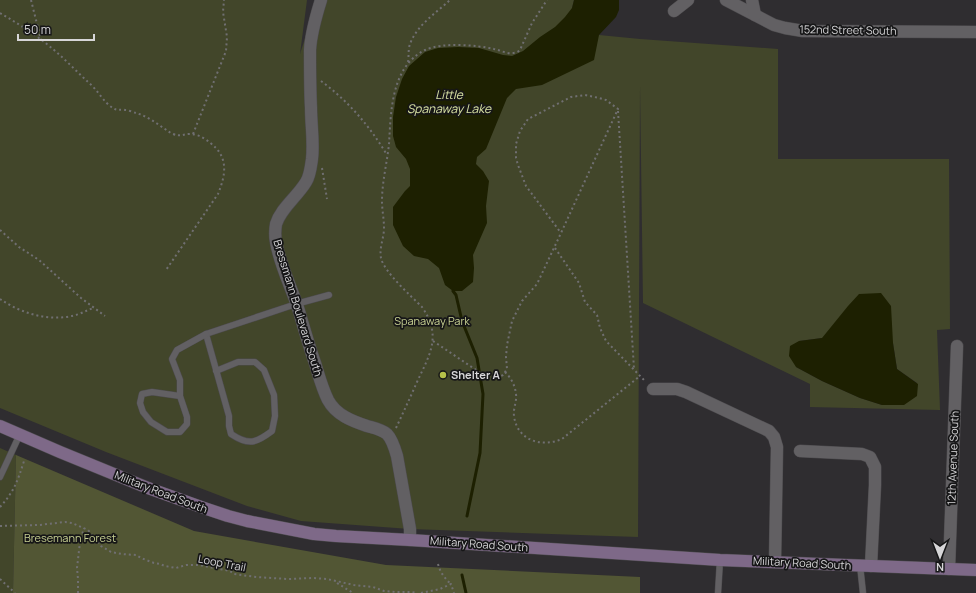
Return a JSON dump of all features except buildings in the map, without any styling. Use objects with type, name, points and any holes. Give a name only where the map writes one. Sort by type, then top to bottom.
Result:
[{"type":"main road","name":"Military Road South","points":[[0,426],[148,488],[228,516],[314,534],[720,560],[976,570]]},
{"type":"street","name":"Bressmann Boulevard South","points":[[321,0],[310,49],[312,159],[306,182],[280,216],[276,224],[276,242],[282,265],[322,386],[332,407],[337,412],[348,418],[384,432],[388,435],[394,448],[397,456],[410,529],[410,540]]},
{"type":"street","points":[[674,11],[688,0]]},
{"type":"street","name":"152nd Street South","points":[[726,0],[774,25],[803,31],[976,32]]},
{"type":"street","points":[[752,0],[755,15]]},
{"type":"street","name":"12th Avenue South","points":[[949,569],[957,346]]},
{"type":"street","points":[[653,390],[677,389],[686,392],[769,431],[774,437],[777,447],[775,562]]},
{"type":"street","points":[[800,451],[862,454],[870,457],[875,473],[865,566]]},
{"type":"lane","points":[[180,396],[152,392],[142,394],[140,403],[143,412],[151,422],[167,432],[180,432],[186,424],[187,417],[180,396],[180,380],[172,359],[177,350],[206,334],[296,304],[329,295]]},
{"type":"lane","points":[[206,334],[216,371],[229,416],[231,434],[240,440],[250,442],[262,439],[272,431],[275,416],[274,395],[264,370],[255,362],[238,362],[216,371]]},
{"type":"lane","points":[[0,477],[20,434]]},
{"type":"lane","points":[[718,593],[720,560]]},
{"type":"lane","points":[[863,593],[865,566]]},
{"type":"path","points":[[31,0],[41,40]]},
{"type":"path","points":[[193,134],[226,51],[227,37],[223,12],[224,0]]},
{"type":"path","points":[[408,63],[410,45],[414,36],[423,23],[450,0]]},
{"type":"path","points":[[396,429],[429,358],[433,341],[431,325],[426,312],[422,306],[387,272],[381,259],[380,249],[384,232],[382,200],[390,116],[400,76],[408,63],[432,47],[457,45],[482,47],[509,53],[516,53],[520,50],[532,23],[546,0]]},
{"type":"path","points":[[0,14],[26,29],[48,45],[93,86],[114,109],[138,113],[147,117],[172,134],[182,136],[193,134],[208,140],[221,155],[224,168],[223,182],[218,194],[166,270]]},
{"type":"path","points":[[320,80],[340,96],[360,116],[376,137],[387,156]]},
{"type":"path","points":[[562,233],[526,186],[516,158],[516,144],[520,131],[528,119],[571,97],[585,96],[606,100],[618,109],[634,369]]},
{"type":"path","points":[[433,341],[488,378],[496,378],[503,375],[507,369],[506,345],[512,321],[522,301],[537,284],[562,233],[618,109]]},
{"type":"path","points":[[0,230],[19,247],[39,260],[81,298],[105,316]]},
{"type":"path","points":[[554,248],[579,283],[585,302],[597,315],[600,328],[606,341],[653,390]]},
{"type":"path","points":[[0,299],[11,306],[24,311],[40,316],[56,318],[77,315],[93,308]]},
{"type":"path","points":[[505,372],[512,381],[516,393],[514,411],[518,428],[530,440],[539,443],[551,443],[562,439],[640,376]]},
{"type":"path","points":[[0,507],[11,493],[19,477],[24,461]]},
{"type":"path","name":"Loop Trail","points":[[0,526],[39,525],[65,522],[72,523],[88,530],[101,546],[111,552],[136,555],[165,566],[176,568],[186,565],[199,566],[230,571],[234,574],[247,576],[288,579],[327,579],[354,585],[373,587],[384,591],[417,593]]},
{"type":"path","points":[[78,593],[77,568],[80,542],[84,528]]},
{"type":"path","points":[[438,564],[440,571],[446,580],[451,584],[454,593]]},
{"type":"path","points":[[0,579],[15,593]]},
{"type":"path","name":"Loop Trail","points":[[335,581],[352,593]]},
{"type":"path","points":[[421,593],[440,589],[451,584]]},
{"type":"green space","name":"Spanaway Park","points":[[0,0],[307,0],[300,54],[317,0],[574,0],[572,8],[599,35],[778,49],[778,159],[949,159],[950,329],[937,330],[940,410],[810,407],[810,384],[643,303],[640,85],[638,537],[410,529],[301,521],[247,506],[106,452],[0,408]],"holes":[[[822,338],[893,343],[897,369],[917,383],[882,405],[860,398],[822,381],[796,367],[799,341]]]},
{"type":"green space","points":[[0,448],[16,455],[13,593],[0,593]]},
{"type":"green space","name":"Bresemann Forest","points":[[16,455],[194,531],[386,565],[640,577],[640,593],[13,593]]},
{"type":"water","name":"Little Spanaway Lake","points":[[574,0],[619,0],[619,10],[616,17],[599,35],[594,60],[542,85],[516,89],[507,98],[486,149],[477,157],[476,164],[483,171],[489,181],[486,206],[487,223],[473,255],[473,282],[462,291],[453,291],[445,285],[439,268],[428,259],[414,256],[403,246],[393,225],[393,207],[410,186],[410,169],[406,159],[396,147],[393,136],[393,117],[396,97],[402,79],[409,66],[425,52],[438,48],[479,48],[512,56],[523,51],[555,27],[565,17],[572,8]]},
{"type":"water","points":[[881,293],[891,306],[893,343],[897,369],[918,384],[917,396],[904,405],[882,405],[860,398],[822,381],[796,367],[789,356],[790,346],[799,341],[822,338],[859,294]]},
{"type":"waterway","points":[[453,291],[456,295],[462,321],[477,358],[483,394],[480,453],[467,516]]},
{"type":"waterway","points":[[462,575],[466,593]]},
{"type":"place","name":"Shelter A","points":[[443,375]]}]
